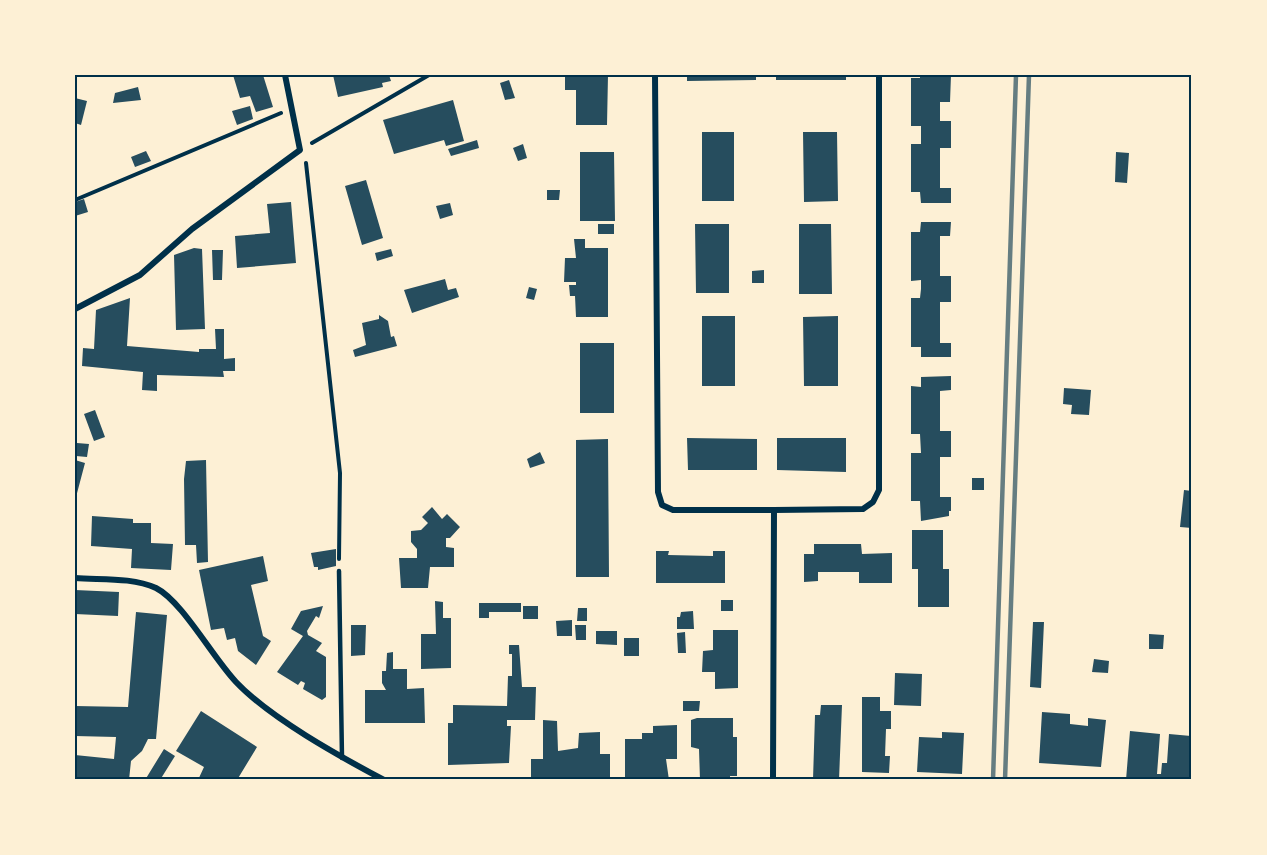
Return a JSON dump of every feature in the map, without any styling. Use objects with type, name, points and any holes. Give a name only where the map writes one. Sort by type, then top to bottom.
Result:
[{"type":"street","points":[[75,309],[140,275],[192,229],[300,150],[285,75]]},
{"type":"street","points":[[655,75],[658,492],[662,505],[673,510],[863,509],[873,502],[879,490],[879,75]]},
{"type":"street","points":[[773,780],[774,510]]},
{"type":"street","points":[[75,578],[134,582],[156,588],[176,602],[206,646],[253,698],[342,758],[384,780]]},
{"type":"lane","points":[[339,572],[342,595],[342,758]]},
{"type":"path","points":[[339,572],[340,473],[306,164],[300,150],[429,75]]},
{"type":"path","points":[[75,200],[292,108]]},
{"type":"building","points":[[233,75],[263,75],[273,107],[256,112],[250,96],[240,98]]},
{"type":"building","points":[[333,75],[389,75],[391,81],[382,83],[383,87],[338,97]]},
{"type":"building","points":[[565,75],[608,75],[607,125],[576,125],[576,90],[565,90]]},
{"type":"building","points":[[687,75],[756,75],[756,80],[687,81]]},
{"type":"building","points":[[776,75],[846,75],[846,80],[776,80]]},
{"type":"building","points":[[920,75],[951,75],[950,102],[940,102],[940,121],[951,121],[951,148],[940,148],[940,188],[951,188],[951,203],[921,203],[920,192],[911,192],[911,144],[921,144],[921,126],[911,126],[911,78],[920,78]]},
{"type":"building","points":[[509,80],[515,98],[505,100],[500,83]]},
{"type":"building","points":[[138,87],[141,100],[113,103],[115,93]]},
{"type":"building","points":[[75,98],[87,101],[81,125],[75,123]]},
{"type":"building","points":[[453,100],[464,141],[446,146],[444,140],[394,154],[383,120]]},
{"type":"building","points":[[250,106],[253,119],[237,125],[232,111]]},
{"type":"building","points":[[702,132],[734,132],[734,201],[702,201]]},
{"type":"building","points":[[803,132],[837,132],[838,201],[804,202]]},
{"type":"building","points":[[477,140],[479,148],[451,156],[448,149]]},
{"type":"building","points":[[523,144],[527,158],[518,161],[513,148]]},
{"type":"building","points":[[146,151],[151,161],[135,167],[131,157]]},
{"type":"building","points":[[580,152],[614,152],[615,221],[580,221]]},
{"type":"building","points":[[1116,152],[1129,153],[1127,183],[1115,182]]},
{"type":"building","points":[[366,180],[383,238],[362,245],[345,186]]},
{"type":"building","points":[[547,190],[560,190],[559,200],[547,200]]},
{"type":"building","points":[[84,199],[88,212],[75,216],[75,202]]},
{"type":"building","points":[[291,202],[296,263],[237,268],[235,236],[270,233],[267,204]]},
{"type":"building","points":[[450,203],[453,215],[440,219],[436,206]]},
{"type":"building","points":[[921,222],[951,222],[950,236],[940,236],[940,276],[951,276],[951,302],[940,302],[940,343],[951,343],[951,357],[921,357],[921,347],[911,347],[911,298],[920,298],[921,280],[911,281],[911,232],[920,232]]},
{"type":"building","points":[[598,224],[614,224],[614,234],[598,234]]},
{"type":"building","points":[[695,224],[729,224],[729,293],[696,293]]},
{"type":"building","points":[[799,224],[831,224],[832,294],[799,294]]},
{"type":"building","points":[[574,239],[585,239],[585,248],[608,248],[608,317],[576,317],[575,296],[570,296],[569,285],[576,285],[576,282],[564,282],[565,258],[576,258]]},
{"type":"building","points":[[194,248],[202,249],[205,329],[176,330],[174,255]]},
{"type":"building","points":[[391,249],[393,256],[377,261],[375,253]]},
{"type":"building","points":[[212,250],[223,250],[222,280],[213,280]]},
{"type":"building","points":[[764,270],[764,283],[752,283],[752,271]]},
{"type":"building","points":[[445,279],[448,290],[456,288],[459,297],[412,313],[404,290]]},
{"type":"building","points":[[529,287],[537,289],[534,300],[526,298]]},
{"type":"building","points":[[130,298],[127,346],[199,352],[199,349],[216,349],[215,329],[224,329],[224,359],[235,358],[235,371],[223,371],[224,377],[157,375],[157,391],[142,390],[143,372],[82,366],[83,348],[94,349],[96,310]]},
{"type":"building","points":[[379,315],[388,321],[391,337],[394,336],[397,346],[355,357],[353,350],[366,345],[362,323],[379,319]]},
{"type":"building","points":[[702,316],[735,316],[735,386],[702,386]]},
{"type":"building","points":[[838,316],[838,386],[804,386],[803,317]]},
{"type":"building","points":[[580,343],[614,343],[614,413],[580,413]]},
{"type":"building","points":[[951,376],[951,390],[940,391],[940,431],[951,431],[951,457],[940,457],[940,497],[951,497],[951,511],[949,511],[949,516],[921,521],[920,501],[911,501],[911,453],[921,453],[920,434],[911,434],[911,386],[921,387],[921,377]]},
{"type":"building","points":[[1064,388],[1091,390],[1089,415],[1071,414],[1072,405],[1063,404]]},
{"type":"building","points":[[95,410],[105,437],[94,441],[84,414]]},
{"type":"building","points":[[687,438],[757,439],[757,470],[688,470]]},
{"type":"building","points":[[777,438],[846,438],[846,472],[777,470]]},
{"type":"building","points":[[608,439],[609,577],[576,577],[576,440]]},
{"type":"building","points":[[77,443],[89,444],[87,457],[76,456]]},
{"type":"building","points":[[540,452],[545,463],[530,468],[527,459]]},
{"type":"building","points":[[75,460],[85,463],[76,497],[75,497]]},
{"type":"building","points":[[206,460],[208,562],[197,563],[196,545],[185,545],[184,479],[186,461]]},
{"type":"building","points":[[972,478],[984,478],[984,490],[972,490]]},
{"type":"building","points":[[1184,490],[1192,491],[1192,528],[1180,527]]},
{"type":"building","points":[[432,507],[442,519],[447,514],[460,527],[450,538],[446,538],[446,547],[454,548],[454,567],[430,567],[428,588],[401,588],[399,558],[417,558],[417,549],[411,542],[411,531],[421,530],[428,523],[422,517]]},
{"type":"building","points":[[92,516],[133,519],[133,523],[151,523],[151,543],[173,544],[171,570],[131,568],[132,549],[91,546]]},
{"type":"building","points":[[912,530],[943,530],[943,569],[949,569],[949,607],[918,607],[918,569],[912,569]]},
{"type":"building","points":[[814,544],[861,544],[862,554],[892,553],[892,583],[859,583],[859,572],[818,572],[818,581],[804,582],[804,554],[814,554]]},
{"type":"building","points":[[336,549],[336,566],[318,570],[318,567],[314,567],[311,553]]},
{"type":"building","points":[[656,551],[669,551],[668,555],[713,556],[713,551],[725,551],[725,583],[656,583]]},
{"type":"building","points":[[263,556],[268,581],[251,585],[263,636],[271,641],[256,665],[238,651],[235,638],[227,640],[224,628],[211,630],[199,570]]},
{"type":"building","points":[[75,590],[119,592],[118,616],[75,614]]},
{"type":"building","points":[[721,600],[733,600],[733,611],[721,611]]},
{"type":"building","points":[[435,601],[443,602],[443,618],[451,618],[451,668],[421,669],[421,634],[436,634]]},
{"type":"building","points":[[479,603],[521,603],[521,612],[489,612],[489,618],[479,618]]},
{"type":"building","points":[[323,606],[319,618],[316,616],[307,631],[308,635],[322,643],[316,651],[326,657],[326,697],[322,700],[303,689],[305,683],[301,681],[298,685],[277,672],[303,636],[291,629],[301,611]]},
{"type":"building","points":[[523,606],[538,606],[538,619],[523,619]]},
{"type":"building","points":[[578,608],[587,608],[587,621],[577,621]]},
{"type":"building","points":[[693,611],[694,629],[677,629],[677,617],[680,617],[681,612]]},
{"type":"building","points":[[136,612],[167,615],[156,739],[148,739],[142,751],[131,761],[129,780],[75,780],[75,755],[114,759],[116,737],[75,736],[75,706],[128,707]]},
{"type":"building","points":[[572,620],[572,636],[557,636],[556,621]]},
{"type":"building","points":[[1033,622],[1044,622],[1041,688],[1030,687]]},
{"type":"building","points":[[351,625],[366,625],[365,655],[351,656]]},
{"type":"building","points":[[575,625],[586,625],[586,640],[576,640]]},
{"type":"building","points":[[713,630],[738,630],[738,688],[715,689],[715,672],[702,672],[703,651],[713,650]]},
{"type":"building","points":[[596,631],[617,631],[617,645],[596,644]]},
{"type":"building","points":[[685,632],[686,653],[678,653],[677,633]]},
{"type":"building","points":[[1149,634],[1164,635],[1163,649],[1149,649]]},
{"type":"building","points":[[624,638],[639,638],[639,656],[624,656]]},
{"type":"building","points":[[509,645],[519,645],[522,687],[536,687],[535,720],[507,720],[507,726],[511,726],[509,763],[448,765],[448,723],[453,723],[453,705],[507,706],[508,676],[512,676],[512,654],[509,654]]},
{"type":"building","points":[[393,652],[393,669],[407,669],[407,689],[424,688],[425,723],[365,723],[365,690],[386,690],[382,683],[382,671],[386,671],[387,653]]},
{"type":"building","points":[[1094,659],[1109,661],[1108,673],[1092,672]]},
{"type":"building","points":[[895,673],[922,674],[921,706],[894,705]]},
{"type":"building","points":[[862,697],[880,697],[880,711],[891,711],[891,729],[886,729],[885,756],[890,756],[889,773],[862,772]]},
{"type":"building","points":[[683,701],[700,701],[699,711],[683,711]]},
{"type":"building","points":[[821,705],[842,705],[839,780],[813,780],[815,715],[820,715]]},
{"type":"building","points":[[201,711],[257,747],[237,780],[198,780],[204,767],[176,751]]},
{"type":"building","points":[[1042,712],[1070,714],[1070,724],[1088,726],[1088,718],[1106,720],[1101,767],[1039,763]]},
{"type":"building","points":[[733,718],[733,737],[737,737],[737,776],[730,776],[730,780],[700,780],[699,749],[691,747],[691,720]]},
{"type":"building","points":[[543,720],[557,721],[558,751],[578,748],[579,733],[600,732],[600,754],[610,754],[610,780],[531,780],[531,759],[543,759]]},
{"type":"building","points":[[677,725],[677,759],[666,759],[669,780],[625,780],[625,739],[642,739],[642,733],[653,733],[653,726]]},
{"type":"building","points":[[1130,731],[1160,734],[1157,774],[1161,774],[1162,763],[1167,763],[1169,734],[1191,736],[1192,780],[1126,780]]},
{"type":"building","points":[[942,732],[964,733],[962,774],[917,772],[919,737],[942,738]]},
{"type":"building","points":[[164,749],[175,756],[160,780],[145,780]]},
{"type":"railway","points":[[993,780],[1016,75]]},
{"type":"railway","points":[[1005,780],[1029,75]]}]
